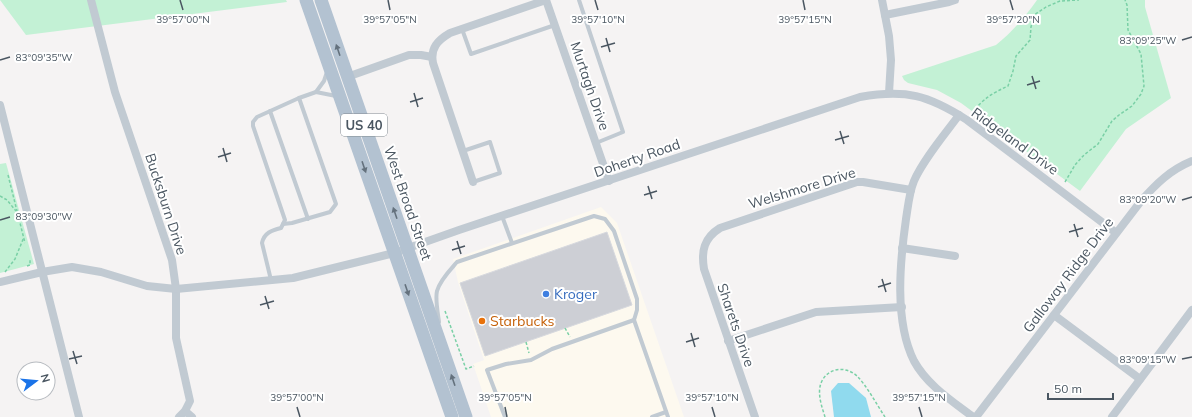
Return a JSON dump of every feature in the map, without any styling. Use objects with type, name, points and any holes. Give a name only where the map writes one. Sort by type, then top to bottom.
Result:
[{"type":"main road","name":"West Broad Street","points":[[306,0],[452,417]]},
{"type":"main road","name":"West Broad Street","points":[[321,0],[466,417]]},
{"type":"street","name":"Bucksburn Drive","points":[[91,0],[115,92],[172,260],[176,289],[176,338],[190,401],[182,414]]},
{"type":"street","points":[[473,182],[432,57],[434,48],[441,38],[450,33],[546,0]]},
{"type":"street","name":"Murtagh Drive","points":[[546,0],[609,181]]},
{"type":"street","points":[[882,0],[889,36],[891,60],[889,93]]},
{"type":"street","points":[[885,15],[955,0]]},
{"type":"street","points":[[347,77],[409,55],[432,57]]},
{"type":"street","name":"Doherty Road","points":[[0,282],[42,272],[72,267],[87,269],[147,286],[176,289],[293,278],[408,249],[502,216],[860,97],[889,93]]},
{"type":"street","name":"Ridgeland Drive","points":[[889,93],[900,93],[926,98],[948,108],[1116,232]]},
{"type":"street","points":[[0,106],[79,417]]},
{"type":"street","points":[[959,115],[919,171],[911,190],[900,270],[902,307],[907,342],[914,361],[940,392],[975,417]]},
{"type":"street","name":"Galloway Ridge Drive","points":[[975,417],[1140,201],[1161,179],[1178,167],[1192,161]]},
{"type":"street","name":"Welshmore Drive","points":[[707,241],[715,230],[720,228],[857,182],[911,190]]},
{"type":"street","name":"Sharets Drive","points":[[707,241],[702,252],[704,269],[755,417]]},
{"type":"street","points":[[902,248],[955,256]]},
{"type":"street","points":[[728,341],[816,312],[902,307]]},
{"type":"street","points":[[1112,417],[1192,310]]},
{"type":"street","points":[[1054,315],[1140,379]]},
{"type":"street","points":[[182,414],[192,417]]},
{"type":"lane","points":[[578,0],[623,132],[596,143]]},
{"type":"lane","points":[[462,29],[471,54],[555,25]]},
{"type":"lane","points":[[316,92],[324,80],[329,66]]},
{"type":"lane","points":[[271,280],[262,243],[263,238],[270,230],[281,228],[285,220],[253,126],[253,122],[257,117],[316,92],[340,97]]},
{"type":"lane","points":[[283,224],[308,219],[330,212],[336,204],[299,98]]},
{"type":"lane","points":[[270,111],[308,219]]},
{"type":"lane","points":[[463,151],[490,142],[500,173],[473,182]]},
{"type":"lane","points":[[502,216],[512,243]]},
{"type":"lane","points":[[446,358],[438,313],[437,291],[443,280],[457,262],[594,216],[606,219],[614,232],[637,299],[638,310],[634,320],[668,417]]},
{"type":"lane","points":[[505,417],[487,370],[506,364],[531,360],[572,341],[634,320]]},
{"type":"lane","points":[[652,417],[666,412]]},
{"type":"path","points":[[966,120],[988,95],[1008,86],[1016,56],[1030,40],[1030,27],[1034,15],[1046,7],[1060,1],[1079,0]]},
{"type":"path","points":[[1065,182],[1075,165],[1084,155],[1098,144],[1112,121],[1132,106],[1141,94],[1144,86],[1141,54],[1128,30],[1127,6],[1125,0]]},
{"type":"path","points":[[8,175],[27,247]]},
{"type":"path","points":[[0,196],[7,200],[18,212]]},
{"type":"path","points":[[5,272],[19,253],[24,237]]},
{"type":"path","points":[[28,254],[30,261]]},
{"type":"path","points":[[437,291],[466,369],[474,366]]},
{"type":"path","points":[[566,328],[572,341]]},
{"type":"path","points":[[526,342],[531,360]]},
{"type":"path","points":[[825,417],[819,394],[821,384],[825,376],[842,368],[849,370],[857,376],[885,417]]},
{"type":"shaded area","points":[[601,207],[617,223],[684,417],[491,417],[473,364],[484,360],[458,282],[453,259]]},
{"type":"green space","points":[[0,0],[286,0],[287,2],[26,35]]},
{"type":"green space","points":[[1037,0],[1145,0],[1145,7],[1171,98],[1126,129],[1080,191],[961,103],[937,90],[908,83],[902,76],[996,45],[1018,24]]},
{"type":"green space","points":[[6,163],[34,264],[0,273],[0,164]]},
{"type":"water","points":[[838,383],[849,383],[866,398],[871,417],[834,417],[831,391]]},
{"type":"building","name":"Kroger","points":[[607,232],[632,305],[485,356],[460,283]]},
{"type":"place","name":"Kroger","points":[[546,294]]},
{"type":"place","name":"Starbucks","points":[[482,321]]}]
